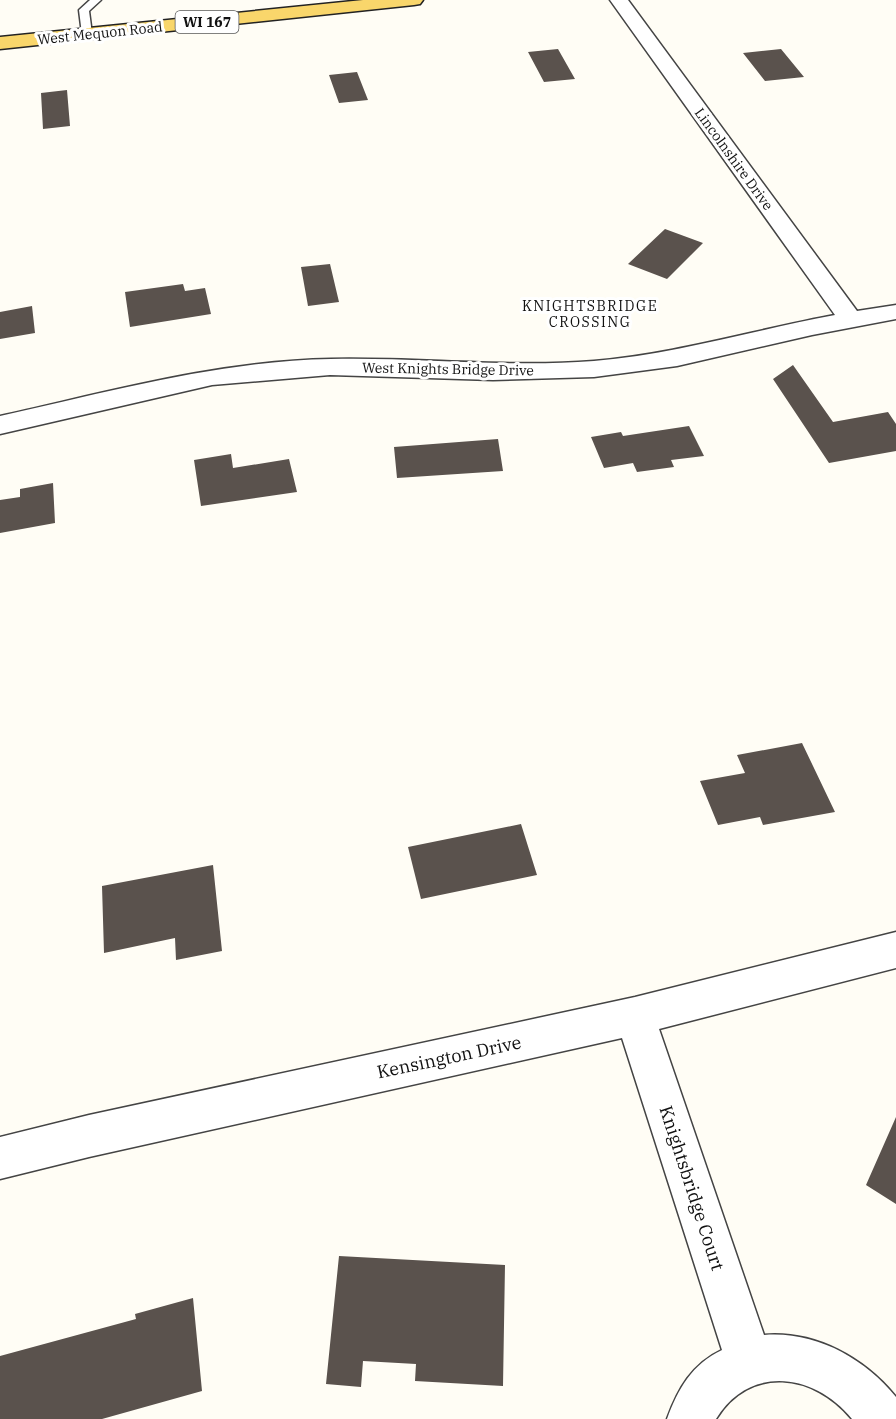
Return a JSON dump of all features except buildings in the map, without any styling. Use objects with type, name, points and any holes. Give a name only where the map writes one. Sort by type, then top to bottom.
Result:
[{"type":"main road","name":"West Mequon Road","points":[[0,43],[414,0]]},
{"type":"street","name":"Lincolnshire Drive","points":[[619,0],[850,319]]},
{"type":"street","name":"West Knights Bridge Drive","points":[[0,425],[212,377],[330,367],[492,372],[594,369],[677,358],[850,319],[896,312]]},
{"type":"street","name":"Kensington Drive","points":[[0,1158],[89,1136],[635,1016],[896,950]]},
{"type":"street","name":"Knightsbridge Court","points":[[635,1016],[749,1360]]},
{"type":"street","points":[[691,1419],[694,1409],[718,1378],[749,1360],[785,1356],[822,1366],[856,1388],[883,1419]]},
{"type":"lane","points":[[87,34],[84,10],[96,0]]},
{"type":"district","name":"KNIGHTSBRIDGE CROSSING","points":[[590,314]]}]
